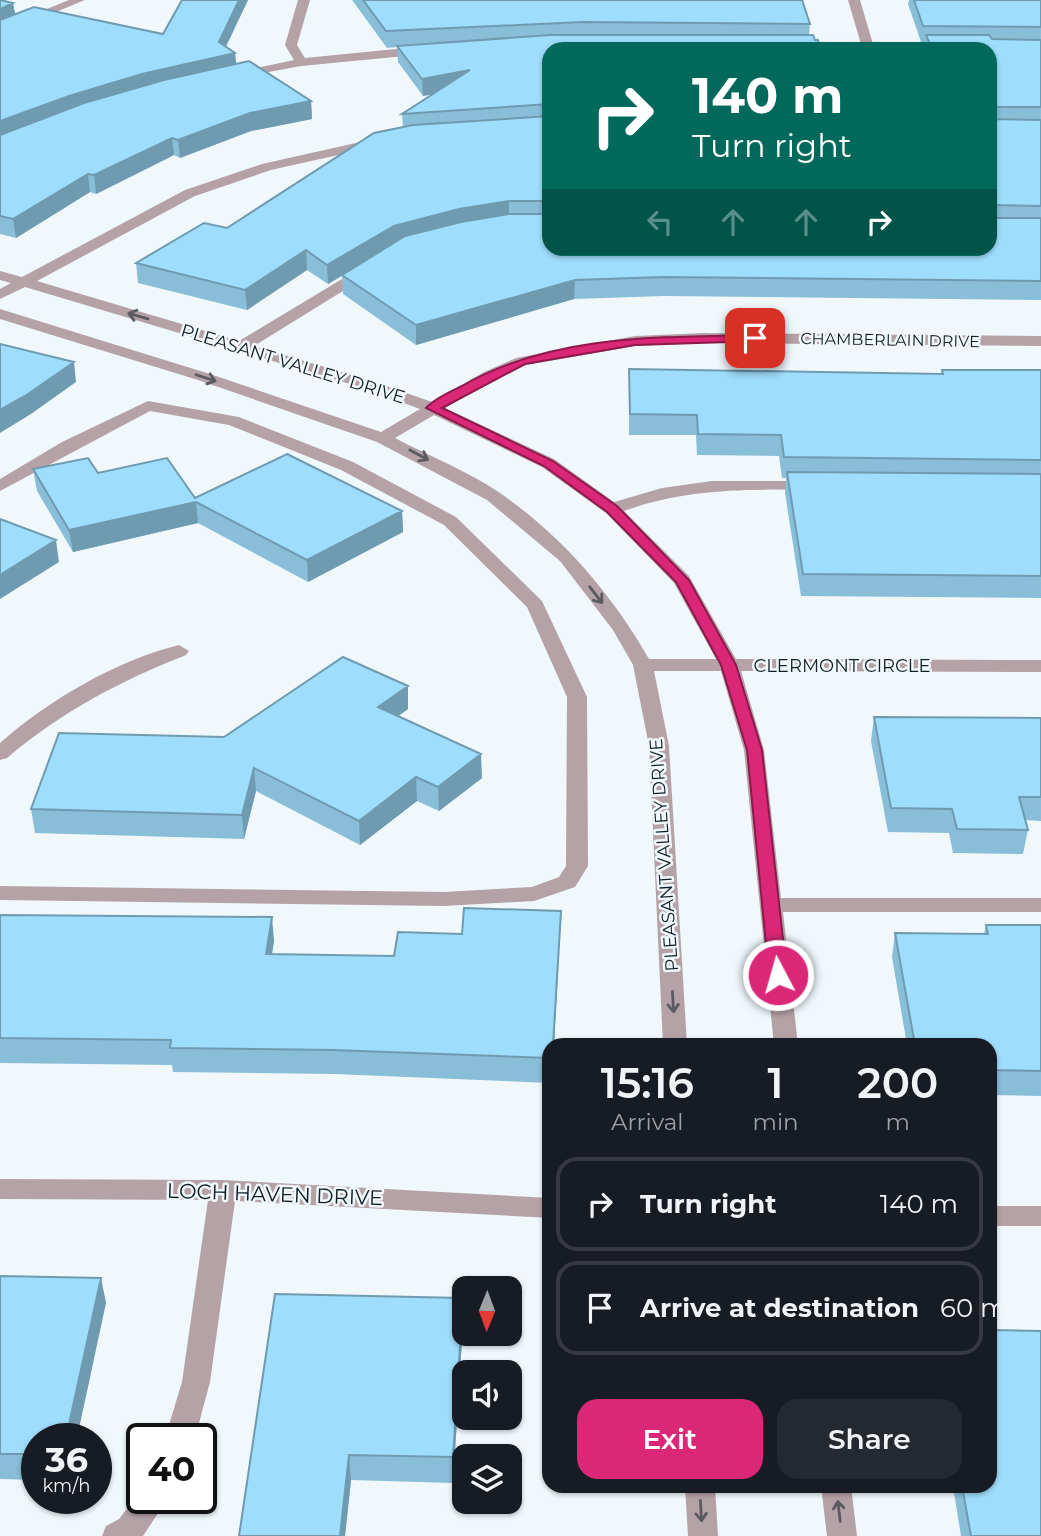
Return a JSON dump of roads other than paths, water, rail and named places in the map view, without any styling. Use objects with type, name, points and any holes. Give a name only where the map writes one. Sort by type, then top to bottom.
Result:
[{"type":"street","points":[[0,32],[79,0]]},
{"type":"street","points":[[301,62],[291,46],[304,0]]},
{"type":"street","points":[[854,0],[866,42]]},
{"type":"street","points":[[221,79],[301,62],[439,48]]},
{"type":"street","points":[[0,295],[190,192],[267,167],[389,140]]},
{"type":"street","points":[[242,346],[376,264]]},
{"type":"street","name":"PLEASANT VALLEY DRIVE","points":[[0,275],[242,346],[432,408],[548,463],[612,509],[682,580],[729,665],[754,750],[785,1038]]},
{"type":"street","name":"PLEASANT VALLEY DRIVE","points":[[0,314],[204,377],[383,438],[493,496],[566,557],[622,628],[642,665],[659,746],[675,1038]]},
{"type":"street","name":"CHAMBERLAIN DRIVE","points":[[383,438],[490,375],[522,361],[635,341],[703,338],[1041,341]]},
{"type":"street","points":[[0,486],[68,446],[148,406],[233,421],[346,466],[450,521],[535,605],[577,697],[577,866],[567,882],[534,894],[444,899],[0,893]]},
{"type":"street","points":[[612,509],[643,496],[677,488],[737,484],[834,485]]},
{"type":"street","points":[[0,754],[42,719],[120,674],[179,651]]},
{"type":"street","name":"CLERMONT CIRCLE","points":[[642,665],[1041,666]]},
{"type":"street","points":[[771,905],[1041,905]]},
{"type":"street","name":"LOCH HAVEN DRIVE","points":[[0,1189],[223,1190],[542,1208]]},
{"type":"street","points":[[184,1423],[196,1382],[223,1190]]},
{"type":"street","points":[[997,1216],[1041,1216]]},
{"type":"street","points":[[700,1493],[703,1536]]},
{"type":"street","points":[[837,1493],[842,1536]]},
{"type":"street","points":[[117,1536],[130,1529],[141,1514]]}]
